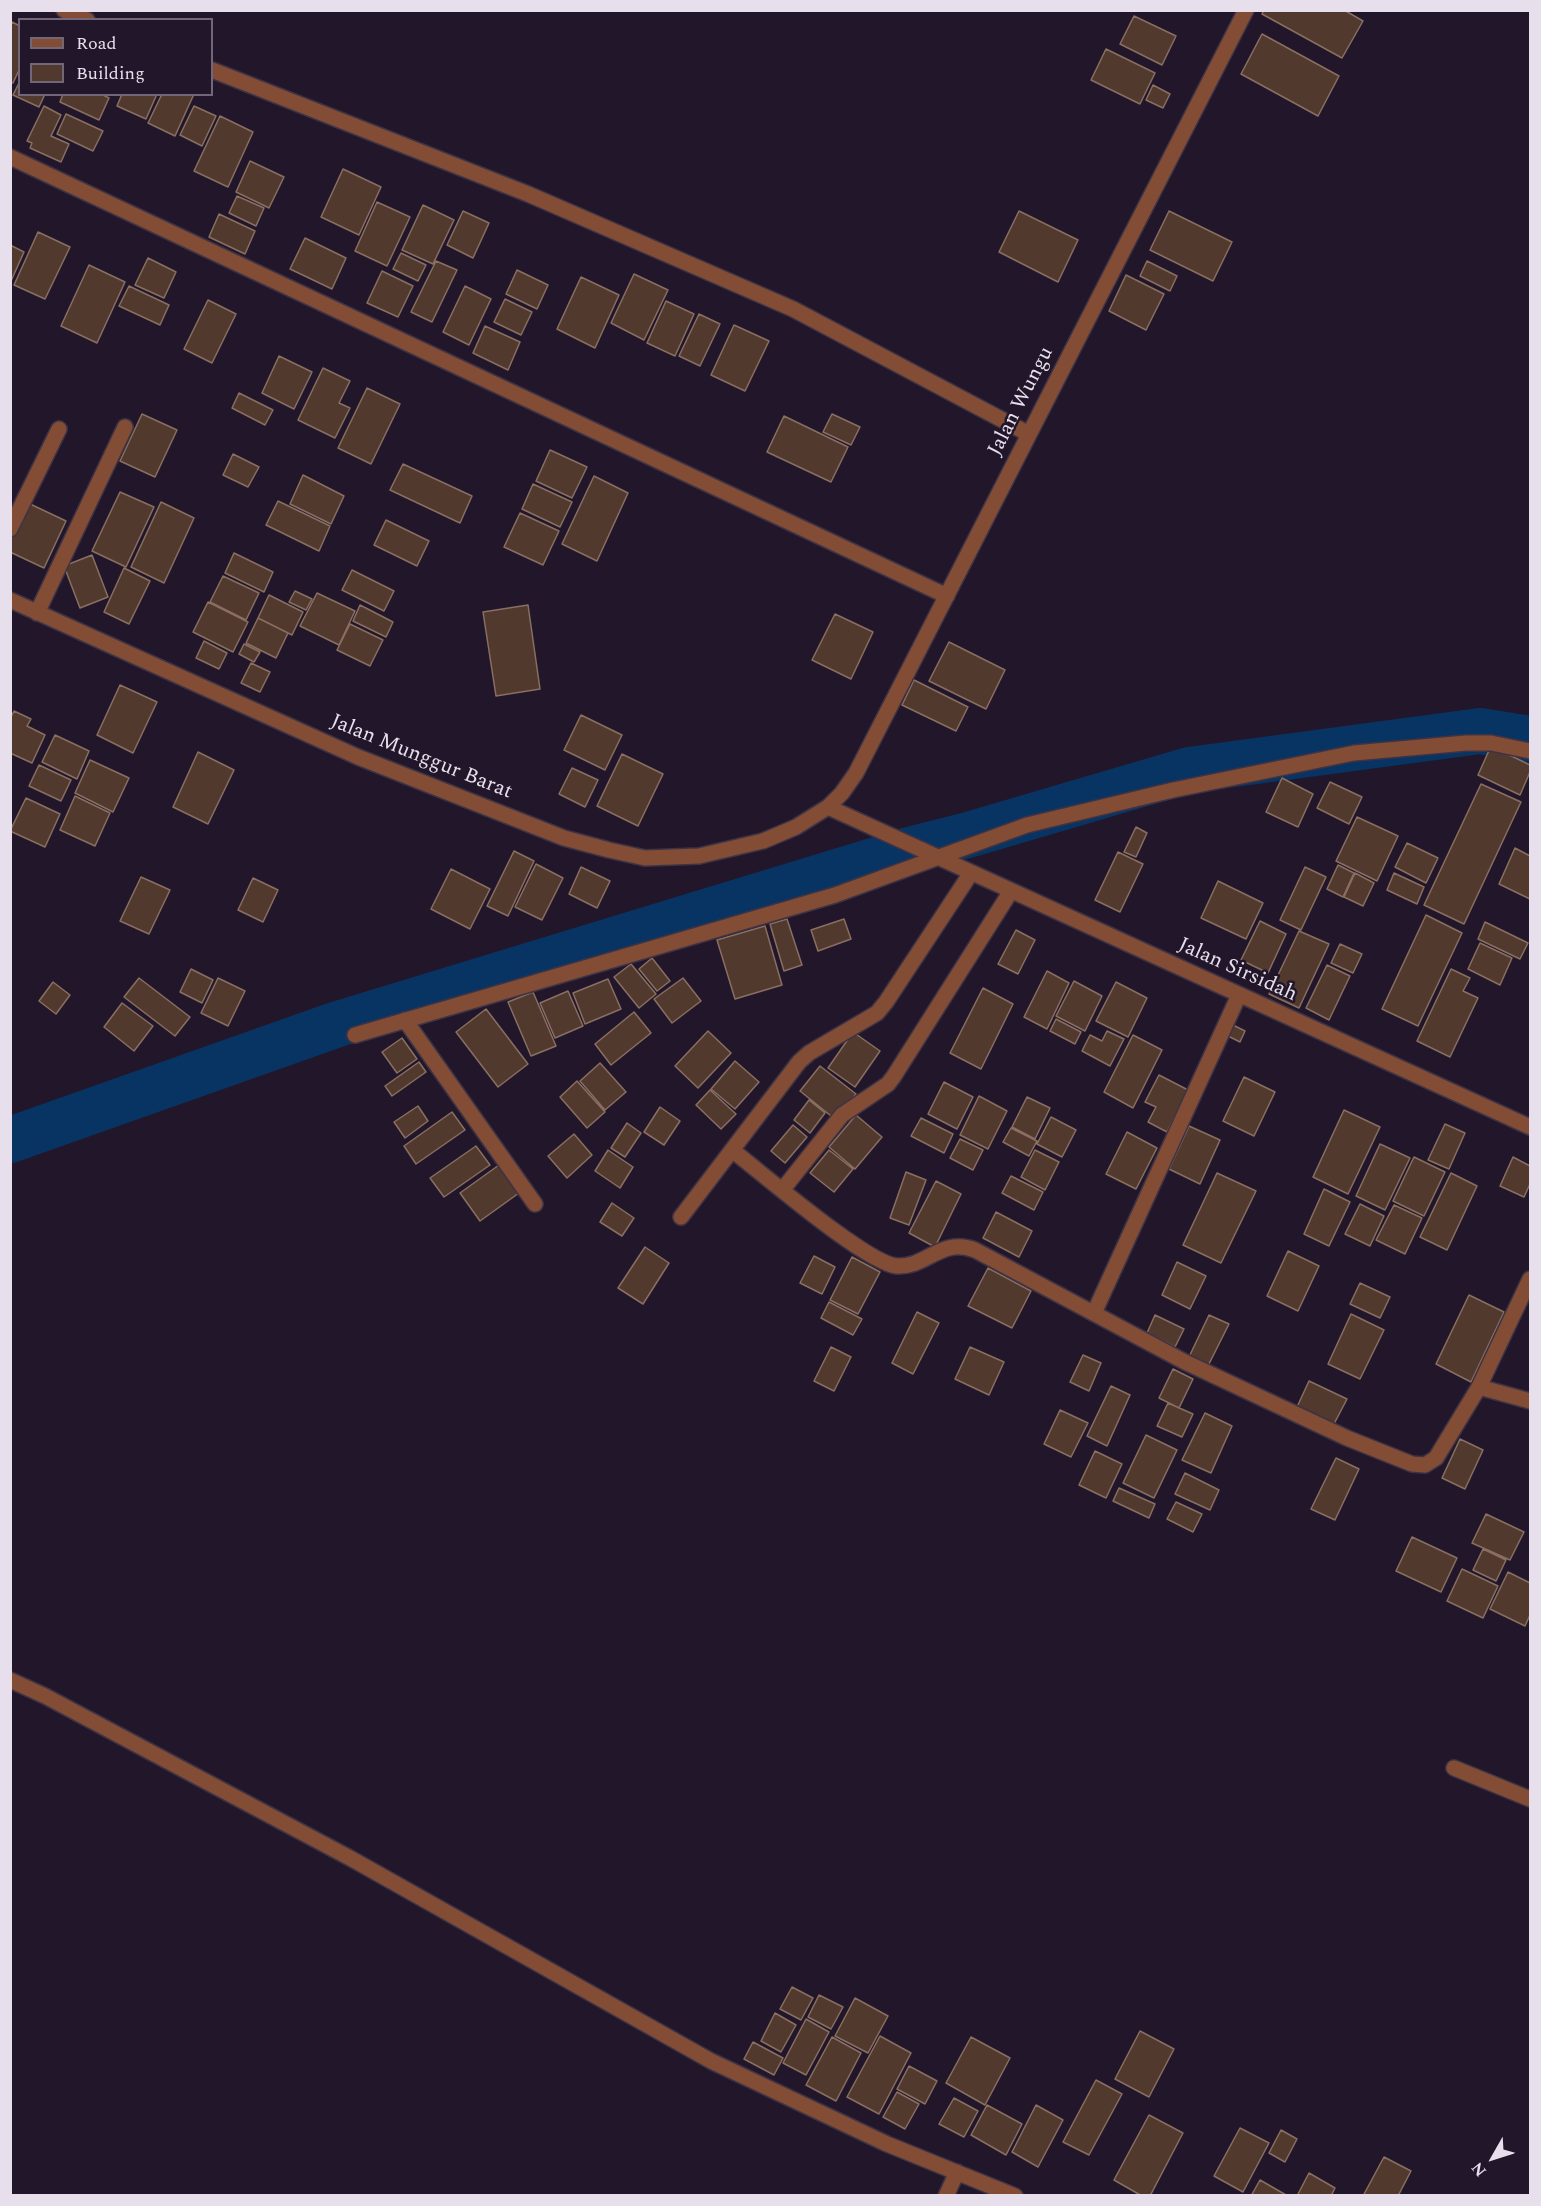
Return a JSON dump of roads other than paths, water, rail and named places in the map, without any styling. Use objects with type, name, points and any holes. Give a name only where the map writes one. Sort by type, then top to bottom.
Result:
[{"type":"street","points":[[64,10],[82,18]]},
{"type":"street","name":"Jalan Wungu","points":[[828,807],[842,793],[856,773],[1246,10]]},
{"type":"street","points":[[213,70],[528,194],[793,309],[1029,434]]},
{"type":"street","points":[[10,158],[226,260],[622,441],[947,596]]},
{"type":"street","points":[[37,613],[125,427]]},
{"type":"street","points":[[10,529],[59,429]]},
{"type":"street","name":"Jalan Munggur Barat","points":[[10,600],[358,757],[564,838],[609,850],[645,858],[699,856],[763,841],[796,827],[828,807]]},
{"type":"street","points":[[355,1035],[835,895],[931,854],[1027,825],[1173,790],[1354,753],[1466,743],[1491,743],[1530,751]]},
{"type":"street","name":"Jalan Sirsidah","points":[[828,807],[1530,1127]]},
{"type":"street","points":[[681,1217],[799,1062],[809,1053],[868,1020],[886,1002],[971,873]]},
{"type":"street","points":[[783,1189],[842,1115],[852,1106],[888,1084],[1011,891]]},
{"type":"street","points":[[1094,1313],[1239,995]]},
{"type":"street","points":[[405,1020],[535,1204]]},
{"type":"street","points":[[732,1150],[854,1245],[883,1263],[904,1266],[949,1248],[968,1247],[1185,1362],[1347,1438],[1412,1464],[1425,1465],[1436,1458],[1479,1387],[1530,1279]]},
{"type":"street","points":[[1479,1387],[1530,1401]]},
{"type":"street","points":[[10,1680],[55,1701],[350,1858],[711,2061],[886,2144],[1015,2196]]},
{"type":"street","points":[[1454,1768],[1530,1799]]},
{"type":"street","points":[[946,2196],[957,2172]]},
{"type":"waterway","points":[[10,1140],[335,1025],[909,850],[1189,770],[1480,731],[1530,739]]}]
